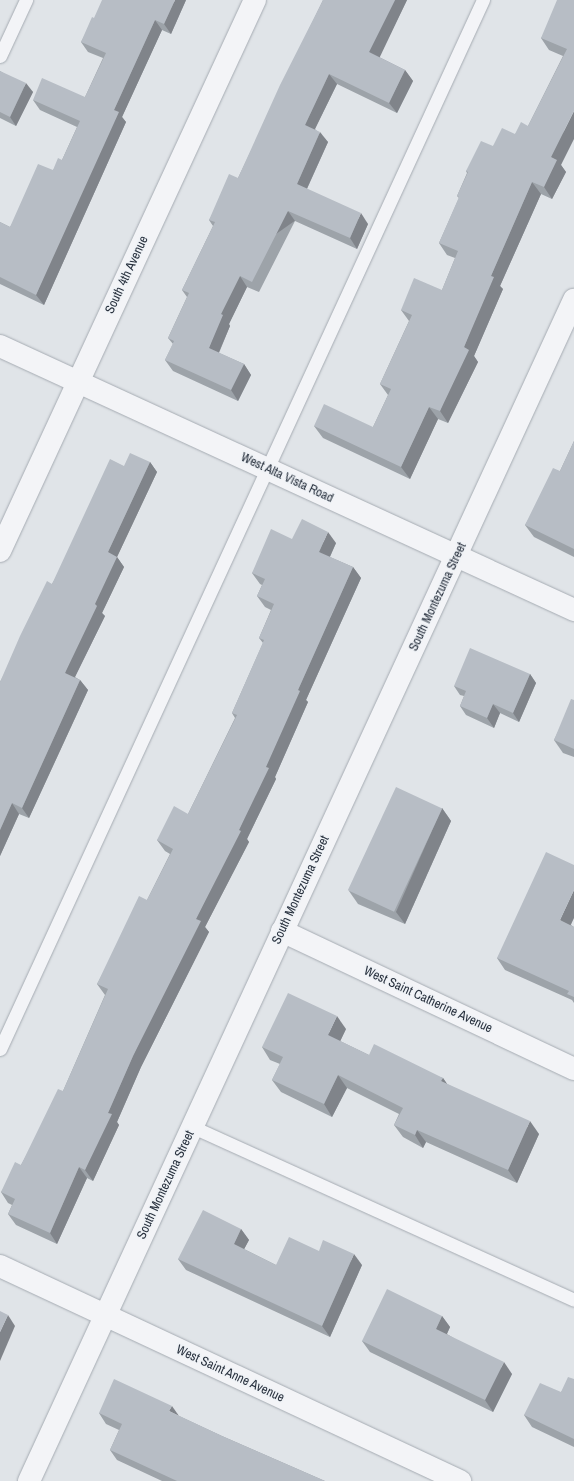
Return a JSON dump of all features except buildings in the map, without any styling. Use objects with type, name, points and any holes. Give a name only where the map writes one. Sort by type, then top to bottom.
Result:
[{"type":"street","name":"South 4th Avenue","points":[[0,551],[255,0]]},
{"type":"street","name":"South Montezuma Street","points":[[29,1481],[574,300]]},
{"type":"street","name":"West Alta Vista Road","points":[[0,346],[574,610]]},
{"type":"street","name":"West Saint Catherine Avenue","points":[[282,931],[574,1070]]},
{"type":"street","name":"West Saint Anne Avenue","points":[[0,1266],[460,1481]]},
{"type":"lane","points":[[0,56],[26,0]]},
{"type":"lane","points":[[0,1049],[483,0]]},
{"type":"lane","points":[[192,1127],[574,1300]]}]
